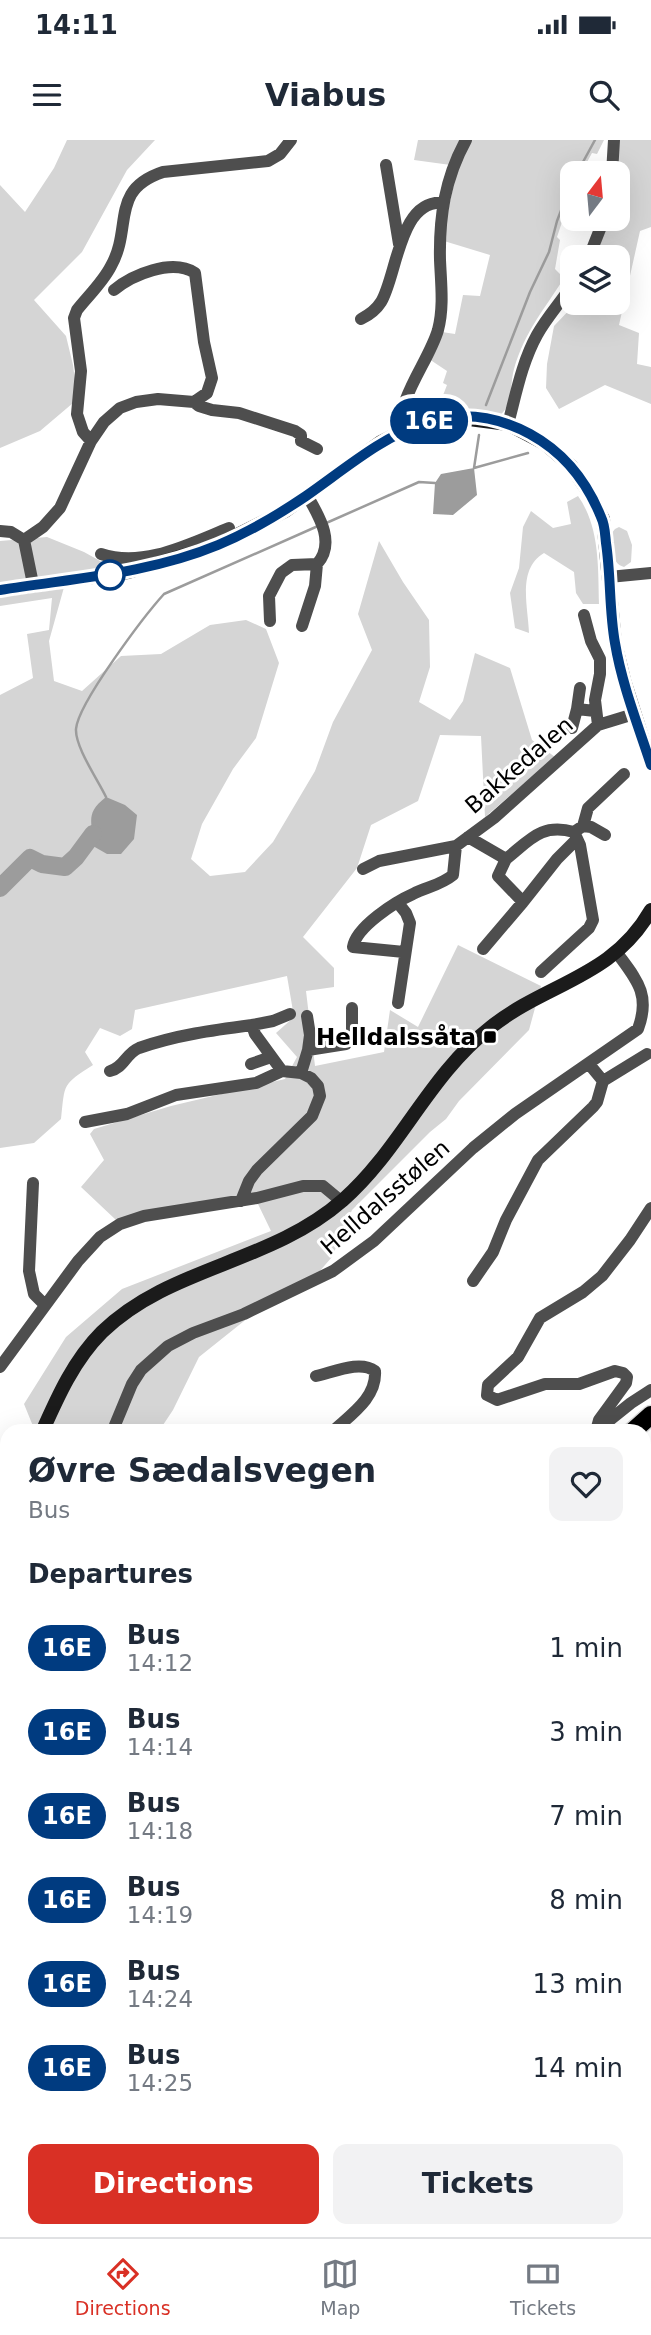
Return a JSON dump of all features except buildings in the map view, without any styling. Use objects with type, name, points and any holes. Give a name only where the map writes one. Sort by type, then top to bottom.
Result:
[{"type":"main road","points":[[0,590],[128,572],[191,555],[234,538],[285,511],[381,442],[401,431],[442,418],[478,418],[508,424],[544,443],[560,455],[581,479],[603,519],[615,643],[651,765]]},
{"type":"main road","points":[[46,1424],[64,1385],[80,1359],[102,1332],[127,1311],[172,1285],[280,1242],[310,1226],[341,1201],[379,1162],[438,1079],[465,1049],[509,1013],[584,974],[617,953],[651,910]]},
{"type":"street","points":[[91,441],[83,432],[78,414],[81,371],[74,318],[77,310],[111,266],[122,230],[127,200],[135,186],[146,178],[163,172],[268,161],[280,155],[291,140]]},
{"type":"street","points":[[401,431],[402,412],[418,369],[435,340],[441,314],[440,246],[443,203],[452,171],[466,140]]},
{"type":"street","points":[[613,161],[614,140]]},
{"type":"street","points":[[386,165],[399,244]]},
{"type":"street","points":[[361,319],[372,313],[382,301],[399,244],[420,212],[429,205],[443,203]]},
{"type":"street","points":[[114,290],[126,280],[156,270],[187,268],[195,273],[204,342],[212,378],[207,393],[194,402]]},
{"type":"street","points":[[508,424],[527,355],[535,337],[560,301]]},
{"type":"street","points":[[24,540],[43,527],[60,508],[91,441],[104,422],[120,408],[135,402],[158,399],[194,402],[212,410],[239,414],[282,426],[295,431],[301,435],[301,441],[317,449]]},
{"type":"street","points":[[302,626],[315,586],[317,564],[326,550],[322,525],[307,495]]},
{"type":"street","points":[[101,554],[126,560],[143,558],[196,542],[229,528]]},
{"type":"street","points":[[0,531],[11,532],[24,540],[33,584]]},
{"type":"street","points":[[270,621],[269,596],[281,573],[292,565],[317,564]]},
{"type":"street","points":[[609,577],[651,573]]},
{"type":"street","name":"Bakkedalen","points":[[584,615],[591,641],[600,659],[597,718]]},
{"type":"street","points":[[572,728],[580,688]]},
{"type":"street","points":[[577,709],[597,718]]},
{"type":"street","name":"Bakkedalen","points":[[363,869],[379,861],[456,846],[494,818],[597,718],[634,714]]},
{"type":"street","points":[[483,949],[578,832],[588,808],[624,774]]},
{"type":"street","points":[[523,902],[498,876],[506,859],[543,830],[559,828],[578,832],[591,827],[605,835]]},
{"type":"street","points":[[541,972],[589,928],[593,920],[578,832]]},
{"type":"street","name":"Bakkedalen","points":[[468,837],[506,859]]},
{"type":"street","points":[[404,952],[353,947],[354,940],[370,922],[412,894],[446,881],[453,874],[456,846]]},
{"type":"street","points":[[398,903],[410,923],[398,1003]]},
{"type":"street","name":"Helldalsstølen","points":[[116,1424],[126,1395],[136,1377],[154,1356],[168,1346],[244,1314],[333,1271],[374,1241],[473,1148],[516,1114],[649,1020],[650,996],[643,982],[617,953]]},
{"type":"street","points":[[308,1050],[346,1044],[352,1032],[352,1008]]},
{"type":"street","points":[[110,1071],[120,1067],[128,1054],[159,1042],[252,1025],[290,1014]]},
{"type":"street","points":[[301,1073],[310,1035],[307,1016]]},
{"type":"street","points":[[252,1025],[255,1034],[282,1071]]},
{"type":"street","points":[[473,1281],[493,1252],[506,1220],[538,1160],[593,1107],[603,1081],[647,1054]]},
{"type":"street","points":[[251,1064],[271,1057]]},
{"type":"street","points":[[589,1063],[603,1081]]},
{"type":"street","points":[[85,1122],[127,1114],[176,1096],[256,1083],[282,1071],[301,1073],[311,1078],[318,1086],[318,1106],[312,1116],[257,1170],[241,1201]]},
{"type":"street","points":[[33,1183],[29,1271],[34,1294],[45,1305]]},
{"type":"street","points":[[0,1367],[87,1250],[100,1237],[120,1224],[144,1216],[241,1201],[313,1185],[330,1190],[341,1201]]},
{"type":"street","points":[[598,1424],[626,1383],[627,1377],[622,1373],[615,1371],[579,1384],[534,1386],[496,1400],[487,1395],[486,1391],[488,1385],[518,1357],[540,1318],[583,1292],[602,1276],[631,1240],[651,1208]]},
{"type":"street","points":[[316,1376],[352,1367],[368,1367],[375,1371],[376,1381],[372,1392],[340,1424]]},
{"type":"street","points":[[605,1424],[651,1390]]},
{"type":"shaded area","points":[[67,140],[155,140],[127,170],[82,252],[34,300],[66,336],[76,388],[73,403],[40,431],[0,448],[0,185],[25,212],[54,168]]},
{"type":"shaded area","points":[[418,140],[604,140],[597,154],[592,153],[588,161],[560,161],[560,228],[557,237],[560,240],[555,269],[560,274],[560,284],[518,355],[509,400],[500,415],[452,411],[447,408],[420,416],[426,403],[440,403],[447,385],[443,383],[447,371],[429,359],[442,332],[455,334],[463,295],[480,296],[490,255],[444,241],[444,229],[458,166],[414,160]]},
{"type":"shaded area","points":[[616,140],[651,140],[651,227],[640,231],[630,276],[630,245],[600,245],[603,231],[630,231],[630,161],[617,161]]},
{"type":"shaded area","points":[[565,315],[621,315],[619,325],[639,333],[637,364],[651,367],[651,404],[605,385],[559,409],[546,388],[554,326]]},
{"type":"shaded area","points":[[474,468],[477,495],[453,515],[433,514],[435,483],[441,474]]},
{"type":"shaded area","points":[[578,496],[594,534],[599,604],[583,604],[576,593],[574,572],[544,553],[530,568],[527,578],[529,633],[515,628],[510,593],[519,568],[523,527],[531,511],[553,528],[571,524],[567,502]]},
{"type":"shaded area","points":[[619,527],[627,531],[632,545],[631,562],[624,567],[616,562],[612,549],[611,534]]},
{"type":"shaded area","points":[[47,537],[84,552],[111,567],[68,573],[49,641],[54,681],[82,691],[121,656],[161,654],[210,625],[246,620],[266,629],[279,663],[256,738],[233,769],[202,824],[191,859],[210,876],[245,872],[273,842],[315,771],[333,722],[372,650],[358,614],[379,541],[429,620],[430,667],[419,702],[450,720],[463,701],[475,653],[510,668],[532,740],[555,757],[485,817],[481,736],[440,735],[418,801],[371,825],[357,868],[303,937],[334,968],[334,987],[306,991],[315,1066],[384,1052],[390,1010],[418,1027],[458,945],[541,986],[529,1030],[459,1101],[446,1119],[352,1210],[332,1257],[305,1288],[259,1309],[199,1357],[164,1424],[32,1424],[24,1404],[66,1337],[122,1289],[271,1231],[257,1202],[116,1220],[81,1187],[104,1160],[90,1134],[94,1129],[171,1106],[285,1079],[297,1057],[276,1033],[294,1017],[287,976],[135,1010],[132,1029],[120,1036],[100,1028],[85,1052],[93,1065],[67,1086],[61,1119],[34,1143],[0,1148],[0,695],[33,678],[27,634],[49,630],[52,598],[0,606],[0,541]]},
{"type":"shaded area","points":[[106,797],[125,805],[137,815],[134,839],[121,854],[107,854],[93,846],[92,814]]},
{"type":"waterway","points":[[584,161],[595,140]]},
{"type":"waterway","points":[[486,405],[530,292],[549,252],[560,213]]},
{"type":"waterway","points":[[479,435],[474,468],[528,453]]},
{"type":"waterway","points":[[324,524],[419,482],[435,483]]},
{"type":"waterway","points":[[106,797],[83,754],[76,729],[100,680],[143,620],[164,594],[318,526]]},
{"type":"waterway","points":[[0,888],[30,858],[42,864],[65,867],[93,834]]},
{"type":"bus line","name":"16E","points":[[0,590],[128,572],[213,547],[285,511],[381,442],[427,421],[442,418],[478,418],[508,424],[544,443],[571,466],[603,519],[619,665],[651,765]]},
{"type":"place","name":"Helldalssåta","points":[[490,1037]]}]
